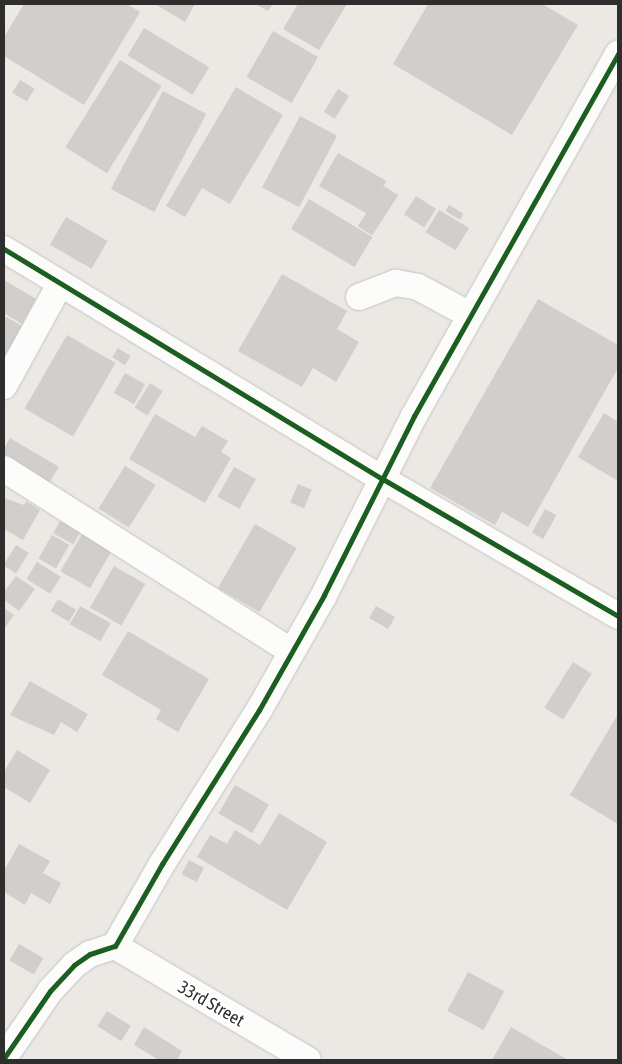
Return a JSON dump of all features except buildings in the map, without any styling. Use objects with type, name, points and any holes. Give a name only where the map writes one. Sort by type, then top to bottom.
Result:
[{"type":"street","points":[[4,1058],[50,991],[74,965],[90,954],[115,946],[347,554],[381,478],[470,315],[618,54]]},
{"type":"street","points":[[4,249],[381,478],[618,616]]},
{"type":"street","points":[[359,297],[396,283],[418,287],[470,315]]},
{"type":"street","points":[[4,386],[60,284]]},
{"type":"street","points":[[4,468],[291,651]]},
{"type":"street","name":"33rd Street","points":[[115,946],[308,1060]]},
{"type":"cycle path","points":[[4,1058],[50,991],[74,965],[90,954],[115,946],[162,864],[259,710],[324,595],[414,416],[618,54]]},
{"type":"cycle path","points":[[4,249],[381,478],[618,616]]}]
